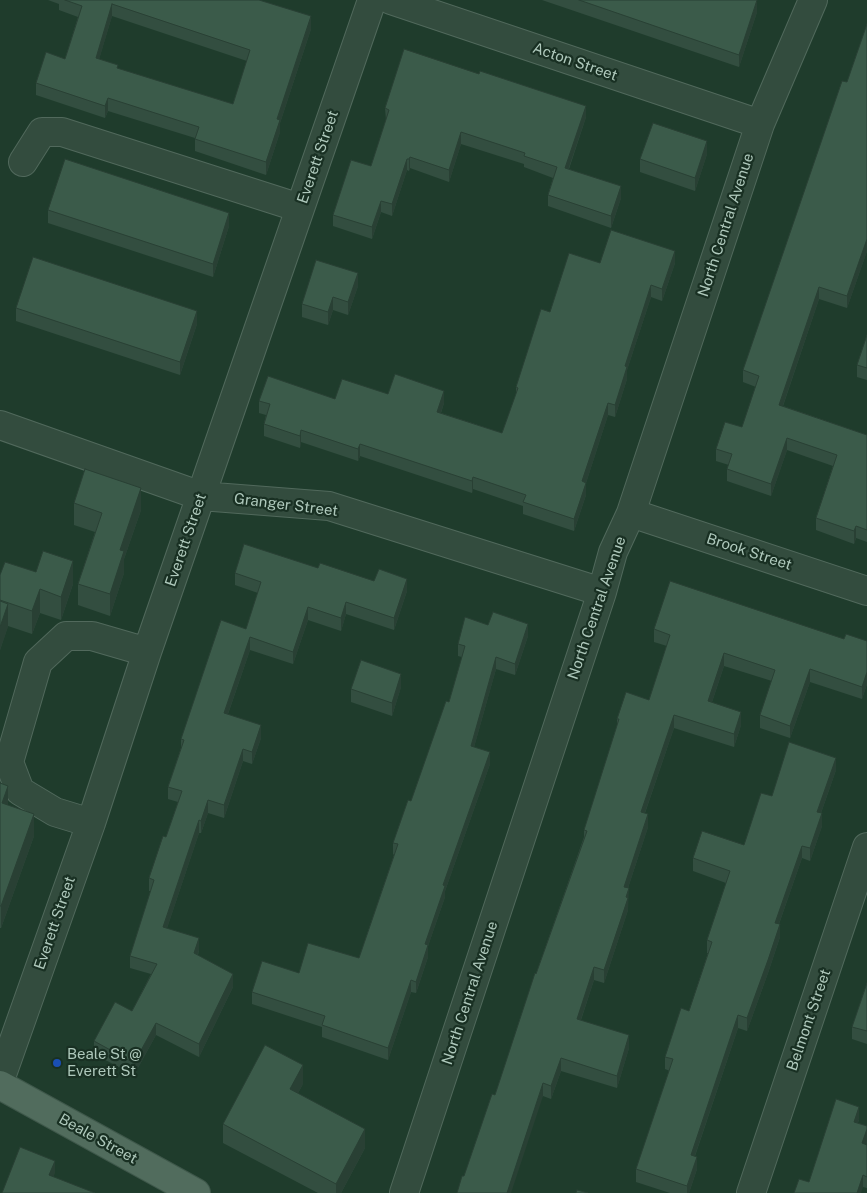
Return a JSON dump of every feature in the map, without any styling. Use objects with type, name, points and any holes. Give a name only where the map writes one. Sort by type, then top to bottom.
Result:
[{"type":"main road","name":"Beale Street","points":[[0,1085],[196,1193]]},
{"type":"street","name":"Everett Street","points":[[0,1080],[91,823],[147,652],[372,0]]},
{"type":"street","name":"Acton Street","points":[[391,0],[760,124]]},
{"type":"street","name":"North Central Avenue","points":[[404,1193],[602,592],[613,552],[631,514],[760,124],[813,0]]},
{"type":"street","points":[[23,162],[42,132],[62,132],[300,208]]},
{"type":"street","name":"Granger Street","points":[[0,425],[201,496],[329,506],[602,592]]},
{"type":"street","name":"Brook Street","points":[[631,514],[867,591]]},
{"type":"street","points":[[91,823],[55,812],[20,791],[9,762],[38,662],[66,636],[92,636],[147,652]]},
{"type":"street","name":"Belmont Street","points":[[751,1193],[867,847]]},
{"type":"building","points":[[65,0],[259,0],[311,16],[277,119],[280,120],[266,162],[195,139],[199,127],[108,98],[105,106],[36,83],[46,52],[65,59],[82,6]],"holes":[[[112,4],[250,50],[233,104],[117,68],[118,65],[96,58]]]},
{"type":"building","points":[[579,0],[757,0],[739,55]]},
{"type":"building","points":[[867,24],[867,239],[847,296],[819,287],[779,405],[867,435],[867,530],[856,526],[854,531],[816,518],[837,455],[787,438],[771,484],[727,469],[732,454],[716,449],[725,422],[742,427],[759,376],[743,370],[842,81],[847,82]]},
{"type":"building","points":[[404,49],[479,74],[480,71],[586,106],[565,168],[621,186],[611,216],[548,195],[557,167],[524,156],[525,153],[461,132],[449,170],[410,157],[407,159],[392,204],[381,201],[372,227],[333,215],[351,160],[371,166],[389,110],[385,108]]},
{"type":"building","points":[[653,123],[707,141],[695,178],[640,159]]},
{"type":"building","points":[[65,159],[229,213],[213,264],[48,210]]},
{"type":"building","points":[[611,230],[675,251],[662,289],[651,285],[625,366],[627,367],[615,405],[608,403],[582,481],[586,483],[574,519],[523,502],[526,495],[473,477],[472,481],[360,444],[358,449],[301,430],[300,436],[264,424],[270,404],[259,401],[268,376],[335,399],[342,379],[388,394],[395,374],[444,391],[437,412],[502,433],[518,388],[516,387],[541,309],[550,312],[569,253],[600,263]]},
{"type":"building","points":[[33,257],[197,311],[180,362],[16,308]]},
{"type":"building","points":[[316,260],[358,273],[348,302],[333,297],[328,312],[302,304]]},
{"type":"building","points":[[867,335],[867,368],[857,365]]},
{"type":"building","points":[[85,469],[141,488],[120,550],[124,551],[110,594],[78,584],[102,513],[74,503]]},
{"type":"building","points":[[244,544],[318,568],[320,563],[374,581],[379,569],[407,579],[394,618],[346,602],[341,618],[308,607],[293,652],[250,637],[224,713],[261,725],[252,752],[243,749],[224,805],[208,800],[201,821],[199,820],[163,927],[199,938],[194,953],[233,974],[199,1044],[156,1023],[134,1063],[94,1041],[115,1002],[132,1011],[157,964],[130,956],[154,880],[149,878],[163,836],[166,837],[182,791],[168,787],[184,740],[181,739],[221,620],[246,629],[261,582],[235,573]]},
{"type":"building","points":[[43,551],[73,561],[61,597],[40,589],[32,611],[0,600],[0,575],[5,562],[36,572]]},
{"type":"building","points":[[670,581],[844,639],[846,634],[867,641],[867,672],[862,687],[810,669],[790,726],[760,715],[775,670],[724,653],[708,701],[741,712],[734,734],[674,715],[641,812],[648,814],[624,887],[629,888],[626,897],[628,898],[604,970],[594,967],[577,1019],[629,1035],[617,1076],[561,1058],[551,1086],[543,1083],[507,1193],[457,1193],[492,1094],[495,1095],[535,973],[587,831],[584,830],[626,692],[649,700],[670,635],[654,629]]},
{"type":"building","points":[[0,601],[8,604],[0,627]]},
{"type":"building","points":[[493,612],[528,624],[515,664],[496,657],[471,746],[490,752],[443,885],[445,886],[425,944],[428,945],[416,982],[411,980],[388,1048],[322,1025],[325,1016],[252,992],[262,961],[299,973],[308,943],[359,958],[398,844],[393,843],[408,800],[411,801],[446,701],[449,702],[465,646],[458,644],[465,617],[488,625]]},
{"type":"building","points":[[361,660],[401,674],[392,703],[351,689]]},
{"type":"building","points":[[789,742],[836,758],[817,812],[822,813],[810,848],[802,846],[775,923],[780,924],[747,1018],[738,1015],[691,1155],[697,1157],[687,1186],[636,1169],[673,1059],[665,1057],[681,1008],[689,1011],[712,942],[707,940],[730,871],[693,858],[702,831],[744,845],[761,793],[772,796]]},
{"type":"building","points":[[0,783],[8,786],[2,803],[34,814],[1,906],[0,906]]},
{"type":"building","points":[[867,983],[867,1031],[852,1027]]},
{"type":"building","points":[[265,1045],[303,1065],[290,1089],[365,1129],[336,1184],[223,1124]]},
{"type":"building","points":[[836,1099],[859,1107],[854,1122],[867,1126],[862,1143],[867,1145],[867,1177],[863,1175],[857,1193],[794,1193],[799,1179],[809,1182]]},
{"type":"building","points":[[20,1147],[55,1161],[49,1175],[95,1193],[2,1193]]},
{"type":"building","points":[[577,1190],[588,1193],[576,1193]]},
{"type":"place","name":"Beale St @ Everett St","points":[[57,1063]]}]
